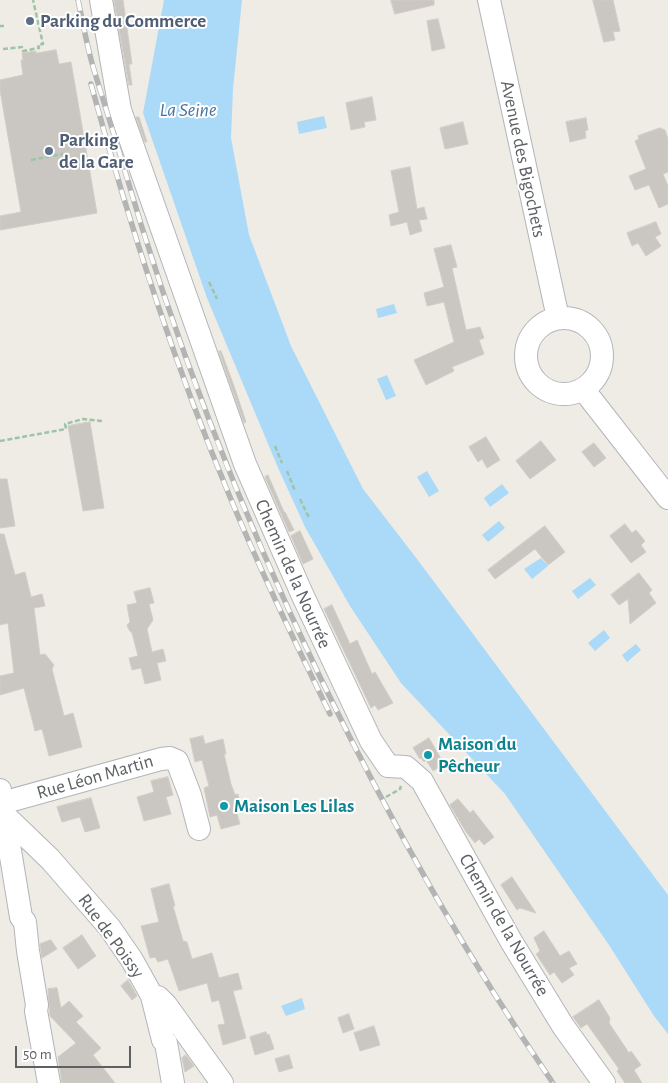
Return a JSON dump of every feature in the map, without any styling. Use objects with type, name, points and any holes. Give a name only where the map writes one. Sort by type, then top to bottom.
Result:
[{"type":"street","name":"Chemin de la Nourrée","points":[[100,0],[120,110],[215,382],[254,488],[332,658],[371,741],[388,766],[406,767],[422,781],[511,941],[563,1026],[604,1083]]},
{"type":"street","name":"Avenue des Bigochets","points":[[489,0],[558,318]]},
{"type":"street","points":[[558,318],[572,318],[584,323],[594,332],[600,343],[603,356],[600,369],[594,381],[583,389],[572,394],[548,391],[538,384],[530,374],[526,357],[530,339],[537,329],[547,322],[558,318]]},
{"type":"street","points":[[583,389],[668,498]]},
{"type":"street","name":"Rue Léon Martin","points":[[1,805],[170,758],[177,761],[190,794],[199,828]]},
{"type":"street","points":[[1,805],[21,917],[25,922],[37,1005],[37,1020],[50,1083]]},
{"type":"street","name":"Rue de Poissy","points":[[1,805],[110,928],[132,960],[152,996],[163,1040],[166,1043],[174,1083]]},
{"type":"street","points":[[152,996],[158,997],[166,1005],[222,1083]]},
{"type":"path","points":[[3,50],[22,47],[23,51],[39,48],[38,45],[43,44],[34,0]]},
{"type":"path","points":[[32,160],[68,153]]},
{"type":"path","points":[[209,282],[217,300]]},
{"type":"path","points":[[205,291],[212,289]]},
{"type":"path","points":[[0,442],[66,429],[65,424],[83,418],[102,421]]},
{"type":"path","points":[[275,446],[282,463]]},
{"type":"path","points":[[287,471],[295,491]]},
{"type":"path","points":[[300,500],[309,518]]},
{"type":"path","points":[[386,797],[400,789]]},
{"type":"water","name":"La Seine","points":[[164,0],[242,0],[233,89],[231,138],[249,235],[291,346],[363,489],[668,895],[668,1034],[505,794],[401,683],[350,606],[305,527],[207,298],[143,113]]},
{"type":"water","points":[[324,116],[327,128],[299,134],[297,122]]},
{"type":"water","points":[[394,304],[397,313],[378,318],[376,309]]},
{"type":"water","points":[[387,375],[396,396],[386,400],[377,379]]},
{"type":"water","points":[[427,471],[439,491],[429,497],[417,477]]},
{"type":"water","points":[[502,484],[509,493],[490,507],[484,498]]},
{"type":"water","points":[[499,521],[505,528],[488,542],[482,535]]},
{"type":"water","points":[[541,558],[548,566],[532,579],[524,569]]},
{"type":"water","points":[[590,578],[596,585],[578,599],[572,591]]},
{"type":"water","points":[[604,630],[610,638],[595,651],[588,643]]},
{"type":"water","points":[[636,644],[641,650],[627,662],[622,655]]},
{"type":"water","points":[[302,998],[305,1009],[286,1016],[281,1006]]},
{"type":"building","points":[[114,0],[123,0],[132,64],[129,64],[132,85],[129,85]]},
{"type":"building","points":[[391,0],[434,0],[434,5],[395,14]]},
{"type":"building","points":[[593,0],[613,0],[620,31],[613,32],[615,40],[604,42]]},
{"type":"building","points":[[438,19],[445,48],[432,51],[427,21]]},
{"type":"building","name":"Parking de la Gare","points":[[56,50],[59,64],[71,62],[97,213],[0,230],[0,216],[21,212],[0,90],[0,80],[23,75],[22,53]]},
{"type":"building","points":[[372,97],[376,120],[364,122],[365,127],[351,130],[346,103]]},
{"type":"building","points":[[136,117],[139,117],[147,142],[145,142]]},
{"type":"building","points":[[586,118],[588,130],[585,131],[586,138],[570,142],[566,122]]},
{"type":"building","points":[[463,122],[468,144],[445,149],[440,128]]},
{"type":"building","points":[[660,128],[665,130],[668,139],[668,172],[663,174],[668,186],[668,204],[659,208],[649,185],[635,190],[629,176],[646,169],[635,141],[639,139],[638,136]]},
{"type":"building","points":[[410,167],[417,209],[424,207],[427,219],[419,220],[422,231],[410,235],[407,222],[391,226],[389,215],[399,212],[391,171]]},
{"type":"building","points":[[656,222],[661,234],[655,237],[661,246],[646,256],[638,243],[632,246],[627,233]]},
{"type":"building","points":[[451,245],[457,267],[452,268],[466,330],[480,327],[484,338],[479,340],[484,354],[452,367],[454,371],[426,385],[414,360],[454,342],[444,302],[427,306],[424,293],[444,287],[434,249]]},
{"type":"building","points":[[219,351],[221,351],[234,386],[246,422],[244,423]]},
{"type":"building","points":[[90,422],[104,508],[83,511],[68,426]]},
{"type":"building","points":[[486,437],[500,460],[487,468],[482,459],[478,462],[469,447]]},
{"type":"building","points":[[541,441],[556,460],[530,479],[516,461]]},
{"type":"building","points":[[594,443],[606,458],[594,467],[582,452]]},
{"type":"building","points":[[268,475],[294,530],[289,532],[265,477]]},
{"type":"building","points":[[0,479],[7,479],[15,526],[0,528]]},
{"type":"building","points":[[625,524],[632,533],[636,530],[645,541],[641,545],[646,552],[631,563],[610,536]]},
{"type":"building","points":[[545,526],[565,552],[548,565],[535,549],[495,579],[488,570]]},
{"type":"building","points":[[300,531],[313,559],[303,564],[291,536]]},
{"type":"building","points":[[0,534],[4,534],[15,575],[25,572],[31,597],[42,594],[45,606],[34,608],[40,655],[45,654],[54,665],[52,669],[64,716],[73,713],[82,747],[49,756],[42,729],[35,731],[24,688],[0,695],[0,676],[14,673],[8,623],[0,625]]},
{"type":"building","points":[[639,573],[652,590],[649,593],[656,603],[630,624],[628,599],[619,605],[611,595]]},
{"type":"building","points":[[150,588],[154,603],[149,604],[153,620],[147,629],[152,652],[163,649],[166,661],[157,663],[161,680],[145,684],[141,668],[132,670],[129,658],[138,656],[132,633],[127,625],[130,622],[127,605],[137,603],[134,592]]},
{"type":"building","points":[[332,605],[350,644],[357,640],[372,674],[375,672],[393,703],[378,710],[375,705],[371,708],[324,609]]},
{"type":"building","points":[[203,736],[205,744],[223,739],[226,754],[224,754],[231,784],[235,795],[238,794],[241,809],[236,810],[240,824],[221,829],[217,815],[210,817],[204,788],[209,786],[202,760],[195,762],[190,739]]},
{"type":"building","name":"Maison du Pêcheur","points":[[429,738],[444,764],[433,771],[426,760],[424,762],[420,759],[413,748]]},
{"type":"building","points":[[168,777],[173,795],[166,797],[171,814],[144,821],[137,797],[154,792],[151,781]]},
{"type":"building","points":[[91,798],[100,828],[85,832],[80,817],[62,822],[57,807]]},
{"type":"building","points":[[458,799],[470,813],[473,810],[494,837],[484,845],[479,839],[475,843],[450,805]]},
{"type":"building","points":[[512,877],[536,913],[520,908],[517,910],[501,885]]},
{"type":"building","points":[[169,884],[183,941],[187,942],[192,959],[212,953],[219,978],[238,973],[242,989],[233,991],[246,1038],[223,1045],[218,1025],[225,1024],[219,1000],[212,1002],[207,983],[179,991],[168,959],[158,962],[155,957],[150,958],[141,926],[159,922],[151,889]]},
{"type":"building","points":[[544,931],[560,956],[569,951],[577,964],[569,968],[574,975],[562,983],[554,972],[550,975],[536,954],[540,951],[534,938]]},
{"type":"building","points":[[82,935],[96,956],[78,969],[63,948]]},
{"type":"building","points":[[51,940],[57,949],[42,958],[40,944]]},
{"type":"building","points":[[128,980],[137,996],[132,1000],[121,986]]},
{"type":"building","points":[[57,988],[61,1008],[69,1001],[83,1016],[76,1022],[101,1048],[93,1055],[115,1083],[62,1083],[58,1057],[76,1043],[50,1016],[48,989]]},
{"type":"building","points":[[599,1000],[610,1018],[609,1023],[629,1053],[631,1051],[641,1065],[634,1070],[642,1083],[625,1083],[617,1071],[619,1069],[587,1024],[581,1028],[573,1017]]},
{"type":"building","points":[[349,1014],[354,1029],[343,1033],[338,1018]]},
{"type":"building","points":[[374,1026],[380,1045],[360,1051],[354,1033]]},
{"type":"building","points":[[266,1032],[267,1035],[269,1034],[274,1049],[255,1055],[250,1037]]},
{"type":"building","points":[[186,1055],[194,1066],[185,1072],[182,1058]]},
{"type":"building","points":[[289,1055],[293,1068],[279,1072],[275,1059]]},
{"type":"railway","points":[[78,0],[94,70],[142,228],[186,359],[236,488],[291,616],[347,731],[429,886],[489,986],[553,1083]]},
{"type":"railway","points":[[91,84],[137,241],[190,396],[253,552],[330,714]]},
{"type":"place","name":"Parking du Commerce","points":[[30,21]]},
{"type":"place","name":"Parking de la Gare","points":[[49,151]]},
{"type":"place","name":"Maison du Pêcheur","points":[[428,755]]},
{"type":"place","name":"Maison Les Lilas","points":[[224,806]]}]
